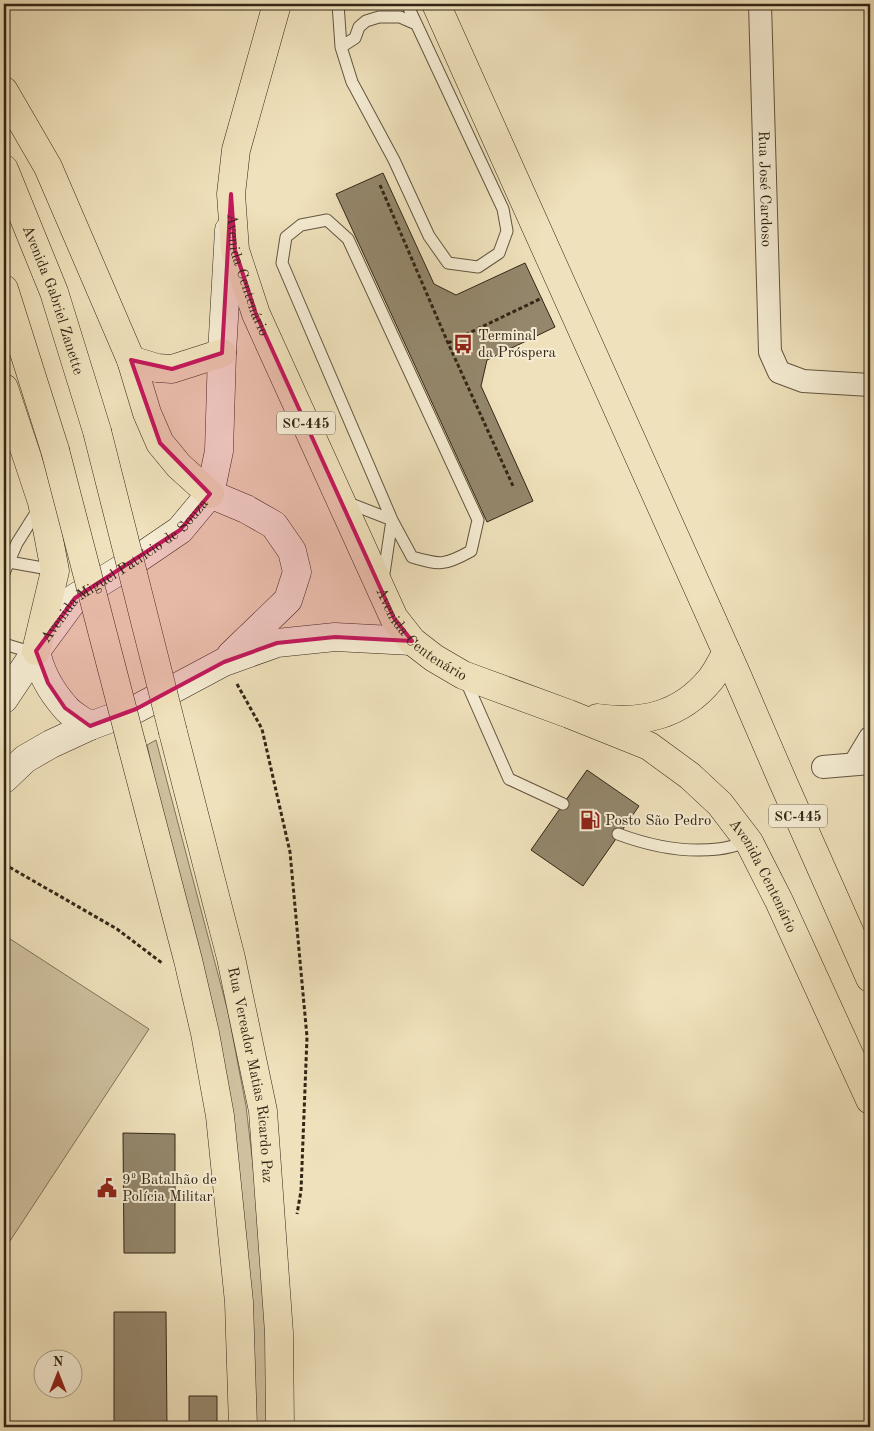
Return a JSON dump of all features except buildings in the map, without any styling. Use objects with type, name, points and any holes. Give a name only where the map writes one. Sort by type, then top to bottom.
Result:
[{"type":"main road","name":"Avenida Centenário","points":[[277,4],[236,150],[231,194],[235,250],[256,314],[394,618],[412,641],[434,658],[463,675],[649,746],[690,776],[720,804],[749,842],[780,901],[870,1100]]},
{"type":"main road","name":"SC-445","points":[[436,4],[727,653],[870,978]]},
{"type":"main road","points":[[4,91],[48,167],[131,360],[147,413],[160,443],[179,466],[210,494],[246,509],[274,525],[292,551],[297,572],[288,600],[224,662]]},
{"type":"main road","name":"Avenida Gabriel Zanette","points":[[4,170],[54,292],[97,431],[173,732]]},
{"type":"main road","name":"Avenida Miguel Patrício de Souza","points":[[4,699],[75,598],[180,530],[210,494],[219,450],[222,353],[231,194]]},
{"type":"main road","points":[[4,289],[55,450],[188,960],[204,1033],[220,1116],[239,1302],[244,1427]]},
{"type":"main road","points":[[131,360],[157,368],[172,369],[222,353]]},
{"type":"main road","points":[[4,388],[42,502],[55,571],[36,651],[39,665],[48,683],[65,708],[90,726]]},
{"type":"main road","points":[[4,779],[25,759],[51,744],[90,726],[136,709],[224,662],[278,643],[335,637],[412,641]]},
{"type":"main road","points":[[569,714],[634,721],[663,714],[690,700],[711,679],[727,653]]},
{"type":"main road","name":"Rua Vereador Matias Ricardo Paz","points":[[173,732],[231,958],[263,1111],[279,1334],[280,1427]]},
{"type":"street","name":"Rua José Cardoso","points":[[760,4],[770,352],[780,372],[803,381],[870,386]]},
{"type":"street","points":[[823,767],[863,763],[870,738]]},
{"type":"lane","points":[[338,4],[341,47],[352,82],[394,160],[429,236],[448,263],[478,267],[498,253],[506,231],[502,209],[407,4]]},
{"type":"lane","points":[[341,47],[355,38],[359,26],[366,21],[379,17],[400,17],[416,24]]},
{"type":"lane","points":[[342,500],[392,520],[412,557],[438,564],[455,560],[471,551],[478,520],[348,239],[327,220],[300,225],[286,237],[282,263],[392,520],[382,590]]},
{"type":"lane","points":[[42,502],[17,543],[6,567],[55,571]]},
{"type":"lane","points":[[4,644],[24,650],[36,651]]},
{"type":"lane","points":[[463,675],[509,779],[563,804]]},
{"type":"lane","points":[[618,834],[641,843],[669,849],[718,849],[749,842]]},
{"type":"path","points":[[380,185],[448,343],[513,486]]},
{"type":"path","points":[[448,343],[564,288]]},
{"type":"path","points":[[224,662],[262,728],[290,852],[307,1037],[301,1191],[296,1219]]},
{"type":"path","points":[[4,864],[117,929],[163,964]]},
{"type":"highlighted area","points":[[231,194],[235,250],[256,314],[394,618],[412,641],[335,637],[277,643],[224,662],[136,709],[90,726],[65,708],[48,683],[36,651],[75,598],[180,530],[210,494],[160,443],[131,360],[172,369],[222,353]]},
{"type":"shaded area","points":[[156,740],[228,1012],[246,1106],[262,1242],[269,1427],[253,1427],[181,895],[147,745]]},
{"type":"shaded area","points":[[4,935],[149,1029],[4,1250]]},
{"type":"place","name":"Terminal da Próspera","points":[[463,344]]},
{"type":"place","name":"Posto São Pedro","points":[[590,820]]},
{"type":"place","name":"9º Batalhão de Polícia Militar","points":[[107,1188]]}]
